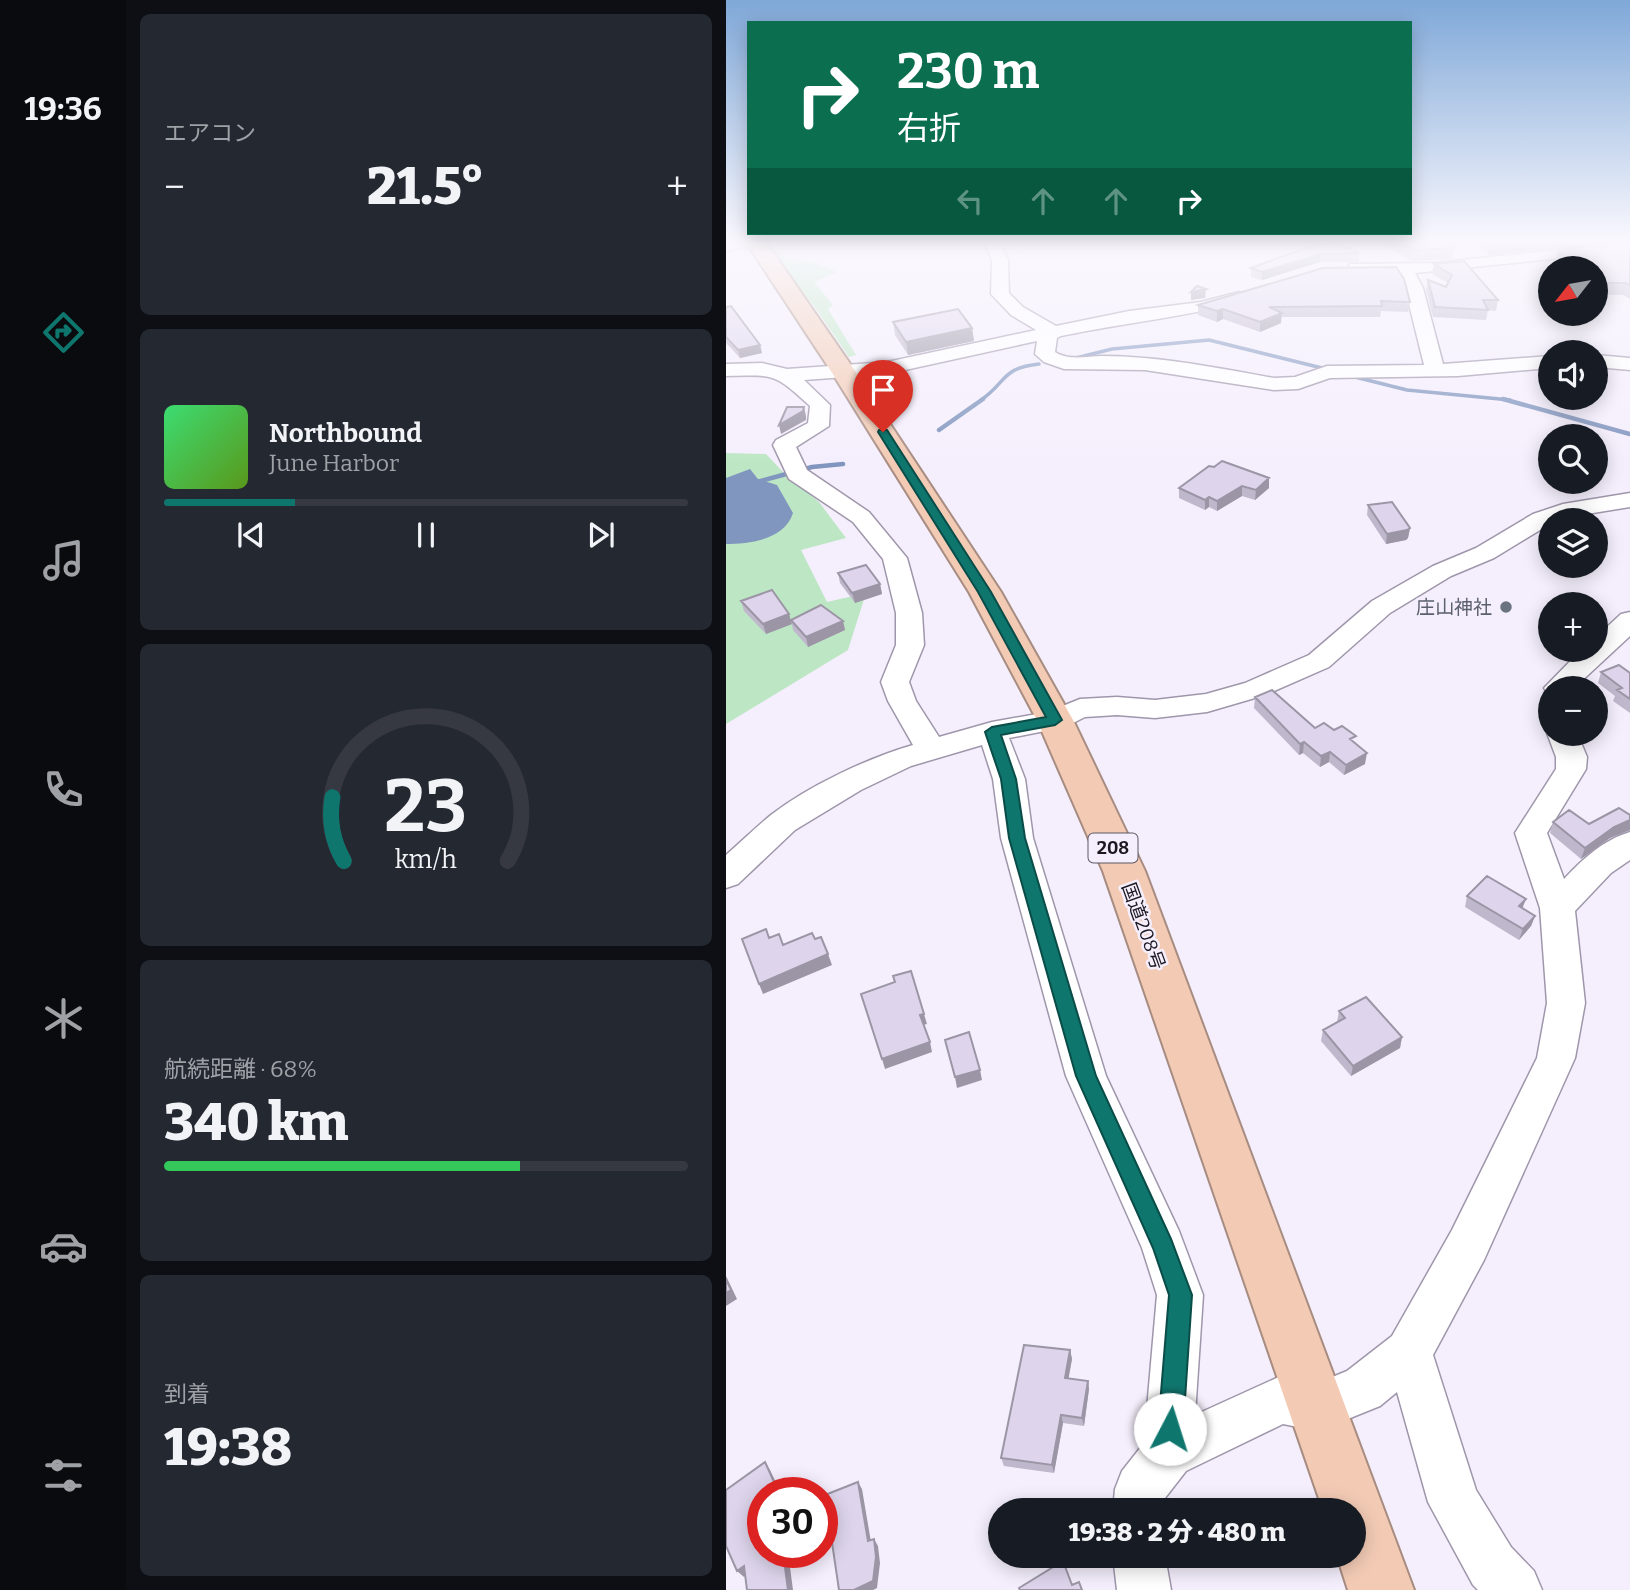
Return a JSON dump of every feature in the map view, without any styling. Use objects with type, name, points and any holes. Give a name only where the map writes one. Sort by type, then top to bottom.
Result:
[{"type":"highway","name":"国道208号","points":[[795,316],[843,371],[984,592],[1055,720],[1124,871],[1350,1498]]},
{"type":"highway","name":"国道208号","points":[[1366,1546],[1381,1590]]},
{"type":"street","points":[[1025,316],[1051,334]]},
{"type":"street","points":[[726,370],[762,369],[787,375],[904,366],[1128,316]]},
{"type":"street","points":[[1421,316],[1435,370]]},
{"type":"street","points":[[1051,334],[1045,354],[1061,363],[1115,362],[1274,384],[1298,383],[1327,372],[1484,369],[1538,363]]},
{"type":"street","points":[[1608,362],[1630,364]]},
{"type":"street","points":[[787,375],[820,405],[818,426],[784,445],[795,470],[861,517],[895,558],[909,613],[910,645],[895,682],[902,701],[931,750]]},
{"type":"street","points":[[726,875],[784,822],[850,782],[900,759],[992,732],[1055,720],[1080,708],[1117,706],[1155,709],[1207,703],[1255,689],[1319,661],[1381,607],[1442,571],[1485,553],[1541,519],[1563,511],[1630,500]]},
{"type":"street","points":[[1568,676],[1630,620]]},
{"type":"street","points":[[992,732],[1009,779],[1017,838],[1086,1076],[1164,1246],[1180,1295],[1168,1453]]},
{"type":"street","points":[[1140,1498],[1140,1489],[1168,1453],[1281,1400],[1318,1407],[1363,1389],[1409,1353],[1468,1245],[1556,1058],[1566,1003],[1557,908],[1530,833],[1534,823],[1566,781],[1572,761],[1567,746]]},
{"type":"street","points":[[1557,908],[1599,864],[1630,844]]},
{"type":"street","points":[[1409,1353],[1454,1502],[1492,1566],[1515,1590]]},
{"type":"street","points":[[1141,1568],[1144,1590]]},
{"type":"green space","points":[[821,316],[832,316],[856,355],[849,357]]},
{"type":"green space","points":[[726,453],[766,454],[819,502],[846,538],[801,550],[827,602],[866,593],[848,650],[726,724]]},
{"type":"water","points":[[750,469],[758,479],[777,485],[793,513],[783,529],[775,534],[756,541],[726,544],[726,478]]},
{"type":"building","points":[[726,316],[739,316],[760,345],[738,350],[726,337]]},
{"type":"building","points":[[922,316],[963,316],[972,328],[906,342],[893,322]]},
{"type":"building","points":[[1243,316],[1274,316],[1260,322]]},
{"type":"building","points":[[787,407],[804,407],[803,411],[779,425]]},
{"type":"building","points":[[1222,461],[1269,478],[1256,490],[1242,486],[1217,501],[1209,497],[1205,500],[1179,488],[1209,466],[1214,467]]},
{"type":"building","points":[[1392,502],[1410,528],[1387,534],[1368,505]]},
{"type":"building","points":[[866,565],[880,584],[852,593],[838,573]]},
{"type":"building","points":[[772,590],[789,614],[763,624],[741,601]]},
{"type":"building","points":[[821,605],[843,621],[806,637],[791,620]]},
{"type":"building","points":[[1619,665],[1630,673],[1630,699],[1617,690],[1622,688],[1601,672]]},
{"type":"building","points":[[1272,690],[1315,728],[1324,723],[1334,730],[1342,726],[1356,736],[1350,739],[1367,753],[1346,765],[1330,752],[1321,756],[1304,742],[1300,744],[1255,697]]},
{"type":"building","points":[[1619,808],[1630,815],[1630,820],[1614,827],[1585,848],[1553,822],[1569,810],[1589,824]]},
{"type":"building","points":[[1487,876],[1526,899],[1519,906],[1535,916],[1523,929],[1467,896]]},
{"type":"building","points":[[766,929],[769,938],[779,934],[783,945],[812,933],[815,939],[821,937],[828,954],[759,984],[742,939]]},
{"type":"building","points":[[911,971],[924,1014],[920,1015],[930,1042],[882,1059],[861,994],[895,982],[893,976]]},
{"type":"building","points":[[1366,997],[1402,1037],[1353,1066],[1323,1030],[1345,1018],[1339,1011]]},
{"type":"building","points":[[969,1032],[980,1070],[955,1077],[945,1040]]},
{"type":"building","points":[[726,1279],[731,1290],[726,1293]]},
{"type":"building","points":[[1024,1345],[1070,1350],[1065,1378],[1088,1381],[1082,1418],[1061,1415],[1052,1465],[1001,1458]]},
{"type":"building","points":[[765,1462],[772,1477],[747,1477],[747,1568],[785,1568],[788,1590],[747,1590],[744,1566],[737,1571],[726,1546],[726,1490]]},
{"type":"building","points":[[858,1482],[868,1541],[874,1539],[876,1557],[873,1581],[854,1590],[839,1590],[836,1568],[838,1568],[838,1490]]},
{"type":"building","points":[[1052,1568],[1066,1568],[1072,1585],[1079,1582],[1082,1590],[1020,1590],[1019,1588]]},
{"type":"waterway","points":[[1072,359],[1112,349],[1209,340],[1326,369]]},
{"type":"waterway","points":[[981,400],[1011,372],[1039,364]]},
{"type":"waterway","points":[[1351,376],[1407,390],[1505,399]]},
{"type":"waterway","points":[[939,430],[983,399]]},
{"type":"waterway","points":[[1505,399],[1510,400]]},
{"type":"waterway","points":[[1505,399],[1630,434]]},
{"type":"waterway","points":[[753,483],[812,467],[843,464]]},
{"type":"place","name":"庄山神社","points":[[1506,607]]},
{"type":"route","points":[[883,432],[984,592],[1055,720],[992,732],[1009,779],[1017,838],[1086,1076],[1119,1154],[1164,1246],[1180,1295],[1170,1429]]}]
